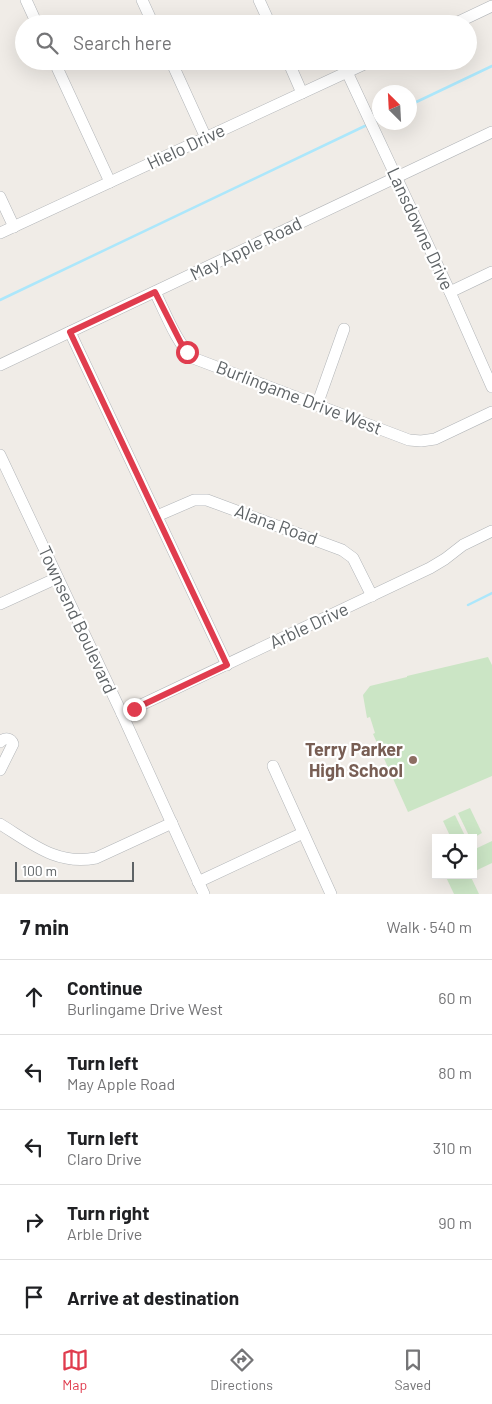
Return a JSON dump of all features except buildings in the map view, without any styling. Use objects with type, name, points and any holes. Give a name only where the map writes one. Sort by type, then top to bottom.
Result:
[{"type":"street","points":[[26,0],[33,15]]},
{"type":"street","points":[[142,0],[149,15]]},
{"type":"street","points":[[259,0],[266,15]]},
{"type":"street","points":[[473,15],[492,6]]},
{"type":"street","points":[[58,70],[110,182]]},
{"type":"street","points":[[175,70],[206,138]]},
{"type":"street","points":[[292,70],[302,93]]},
{"type":"street","name":"Hielo Drive","points":[[0,233],[351,70]]},
{"type":"street","name":"Lansdowne Drive","points":[[347,72],[450,292],[492,387]]},
{"type":"street","name":"May Apple Road","points":[[0,365],[492,132]]},
{"type":"street","points":[[0,197],[14,227]]},
{"type":"street","points":[[450,292],[492,272]]},
{"type":"street","name":"Burlingame Drive West","points":[[155,292],[181,343],[193,358],[409,440],[435,439],[492,412]]},
{"type":"street","points":[[317,404],[344,329]]},
{"type":"street","points":[[70,332],[227,665]]},
{"type":"street","name":"Townsend Boulevard","points":[[0,454],[204,894]]},
{"type":"street","points":[[0,485],[12,480]]},
{"type":"street","name":"Alana Road","points":[[157,516],[194,500],[207,500],[342,550],[353,558],[372,596]]},
{"type":"street","name":"Arble Drive","points":[[122,714],[430,568],[463,545],[492,531]]},
{"type":"street","points":[[0,604],[57,578]]},
{"type":"street","points":[[0,742],[9,738],[14,744],[0,770]]},
{"type":"street","points":[[273,766],[331,894]]},
{"type":"street","points":[[0,824],[58,857],[70,860],[84,860],[96,858],[172,823]]},
{"type":"street","points":[[198,882],[303,833]]},
{"type":"green space","points":[[488,657],[492,665],[492,776],[408,812],[373,734],[375,733],[370,717],[367,718],[363,695],[370,686]]},
{"type":"green space","points":[[470,808],[482,833],[477,836],[477,834],[468,834],[458,813]]},
{"type":"green space","points":[[455,815],[464,834],[449,834],[443,821]]},
{"type":"green space","points":[[492,841],[492,863],[477,870],[477,848]]},
{"type":"green space","points":[[447,879],[472,879],[479,894],[454,894]]},
{"type":"waterway","points":[[417,102],[492,66]]},
{"type":"waterway","points":[[0,300],[369,124]]},
{"type":"waterway","points":[[468,605],[492,593]]},
{"type":"place","name":"Terry Parker High School","points":[[413,760]]},
{"type":"route","points":[[134,709],[227,665],[70,332],[155,292],[187,352]]}]
